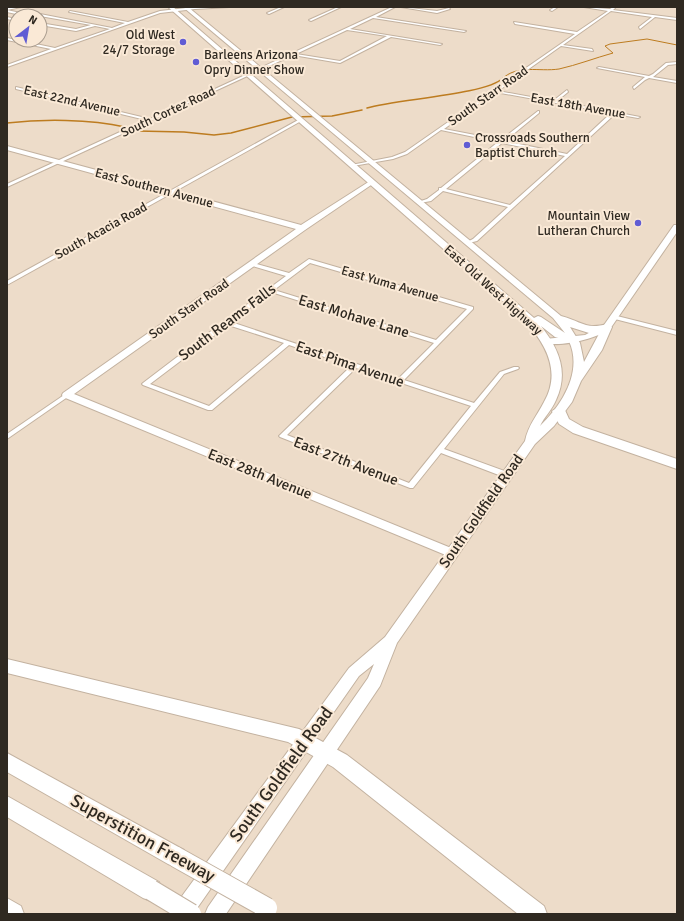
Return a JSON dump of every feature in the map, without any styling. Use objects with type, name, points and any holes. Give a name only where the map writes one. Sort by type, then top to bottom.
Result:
[{"type":"highway","points":[[560,411],[564,421],[578,430],[677,464]]},
{"type":"highway","points":[[7,666],[292,735],[340,761],[536,914]]},
{"type":"highway","name":"Superstition Freeway","points":[[7,762],[273,911]]},
{"type":"highway","points":[[7,806],[191,914]]},
{"type":"highway","points":[[7,909],[13,914]]},
{"type":"main road","name":"East Old West Highway","points":[[186,8],[469,242],[556,316],[573,339],[578,352],[579,373],[575,384],[560,411],[547,427],[531,441]]},
{"type":"main road","name":"East Old West Highway","points":[[172,9],[532,321],[548,341],[556,363],[556,388],[551,401],[535,423],[531,441]]},
{"type":"main road","points":[[503,295],[559,335],[573,339]]},
{"type":"main road","points":[[556,316],[582,329],[595,330],[607,327]]},
{"type":"main road","points":[[575,384],[597,350],[607,327]]},
{"type":"main road","name":"South Goldfield Road","points":[[181,914],[354,672],[390,640],[531,441]]},
{"type":"main road","name":"South Goldfield Road","points":[[215,914],[375,681],[390,640]]},
{"type":"street","points":[[7,10],[20,7]]},
{"type":"street","points":[[7,66],[160,12],[172,9],[228,7]]},
{"type":"street","points":[[268,13],[283,7]]},
{"type":"street","points":[[310,20],[340,7]]},
{"type":"street","name":"South Cortez Road","points":[[7,186],[394,7]]},
{"type":"street","points":[[402,7],[437,12],[449,9]]},
{"type":"street","points":[[551,10],[557,7]]},
{"type":"street","points":[[585,7],[677,19]]},
{"type":"street","name":"South Starr Road","points":[[353,165],[402,155],[615,7]]},
{"type":"street","points":[[7,10],[113,28]]},
{"type":"street","points":[[70,12],[128,23]]},
{"type":"street","points":[[640,28],[655,16]]},
{"type":"street","points":[[48,19],[53,17]]},
{"type":"street","points":[[373,17],[464,31]]},
{"type":"street","points":[[60,28],[78,22]]},
{"type":"street","points":[[515,23],[577,33]]},
{"type":"street","points":[[48,24],[76,30],[95,25]]},
{"type":"street","points":[[347,29],[440,44]]},
{"type":"street","points":[[292,54],[340,62],[390,36]]},
{"type":"street","points":[[560,45],[592,50]]},
{"type":"street","points":[[48,48],[55,49]]},
{"type":"street","points":[[634,88],[644,79],[667,64],[677,63]]},
{"type":"street","points":[[599,68],[677,82]]},
{"type":"street","name":"East 22nd Avenue","points":[[17,88],[151,120]]},
{"type":"street","name":"East 18th Avenue","points":[[494,91],[638,117]]},
{"type":"street","points":[[554,102],[567,91]]},
{"type":"street","points":[[420,202],[428,200],[442,190],[538,112]]},
{"type":"street","points":[[469,242],[475,240],[614,113]]},
{"type":"street","name":"South Acacia Road","points":[[7,283],[170,192],[298,118]]},
{"type":"street","points":[[440,129],[567,155]]},
{"type":"street","name":"East Southern Avenue","points":[[7,148],[302,228]]},
{"type":"street","name":"South Starr Road","points":[[7,437],[302,228],[372,182]]},
{"type":"street","points":[[442,190],[512,206]]},
{"type":"street","points":[[548,341],[592,336],[607,327],[677,227]]},
{"type":"street","name":"South Reams Falls","points":[[288,343],[210,410],[145,384],[309,261]]},
{"type":"street","name":"East Yuma Avenue","points":[[309,261],[471,308],[438,342]]},
{"type":"street","points":[[252,264],[290,275]]},
{"type":"street","name":"East Mohave Lane","points":[[270,290],[438,342]]},
{"type":"street","points":[[613,317],[677,333]]},
{"type":"street","name":"East Pima Avenue","points":[[226,322],[474,405]]},
{"type":"street","points":[[400,380],[438,342]]},
{"type":"street","name":"East 27th Avenue","points":[[354,365],[282,436],[410,486],[439,450]]},
{"type":"street","points":[[507,475],[439,450],[474,405],[502,373],[516,368]]},
{"type":"street","name":"East 28th Avenue","points":[[67,395],[452,553]]},
{"type":"waterway","points":[[502,79],[508,74],[521,70],[559,69],[613,53],[605,46],[610,44],[647,39],[677,45]]},
{"type":"waterway","points":[[367,108],[479,89],[493,84],[503,78]]},
{"type":"waterway","points":[[137,131],[184,132],[214,135],[231,133],[292,117],[332,116],[362,110]]},
{"type":"waterway","points":[[7,123],[66,120],[97,122],[125,127]]},
{"type":"place","name":"Old West 24/7 Storage","points":[[183,42]]},
{"type":"place","name":"Barleens Arizona Opry Dinner Show","points":[[196,62]]},
{"type":"place","name":"Crossroads Southern Baptist Church","points":[[467,145]]},
{"type":"place","name":"Mountain View Lutheran Church","points":[[638,223]]}]
